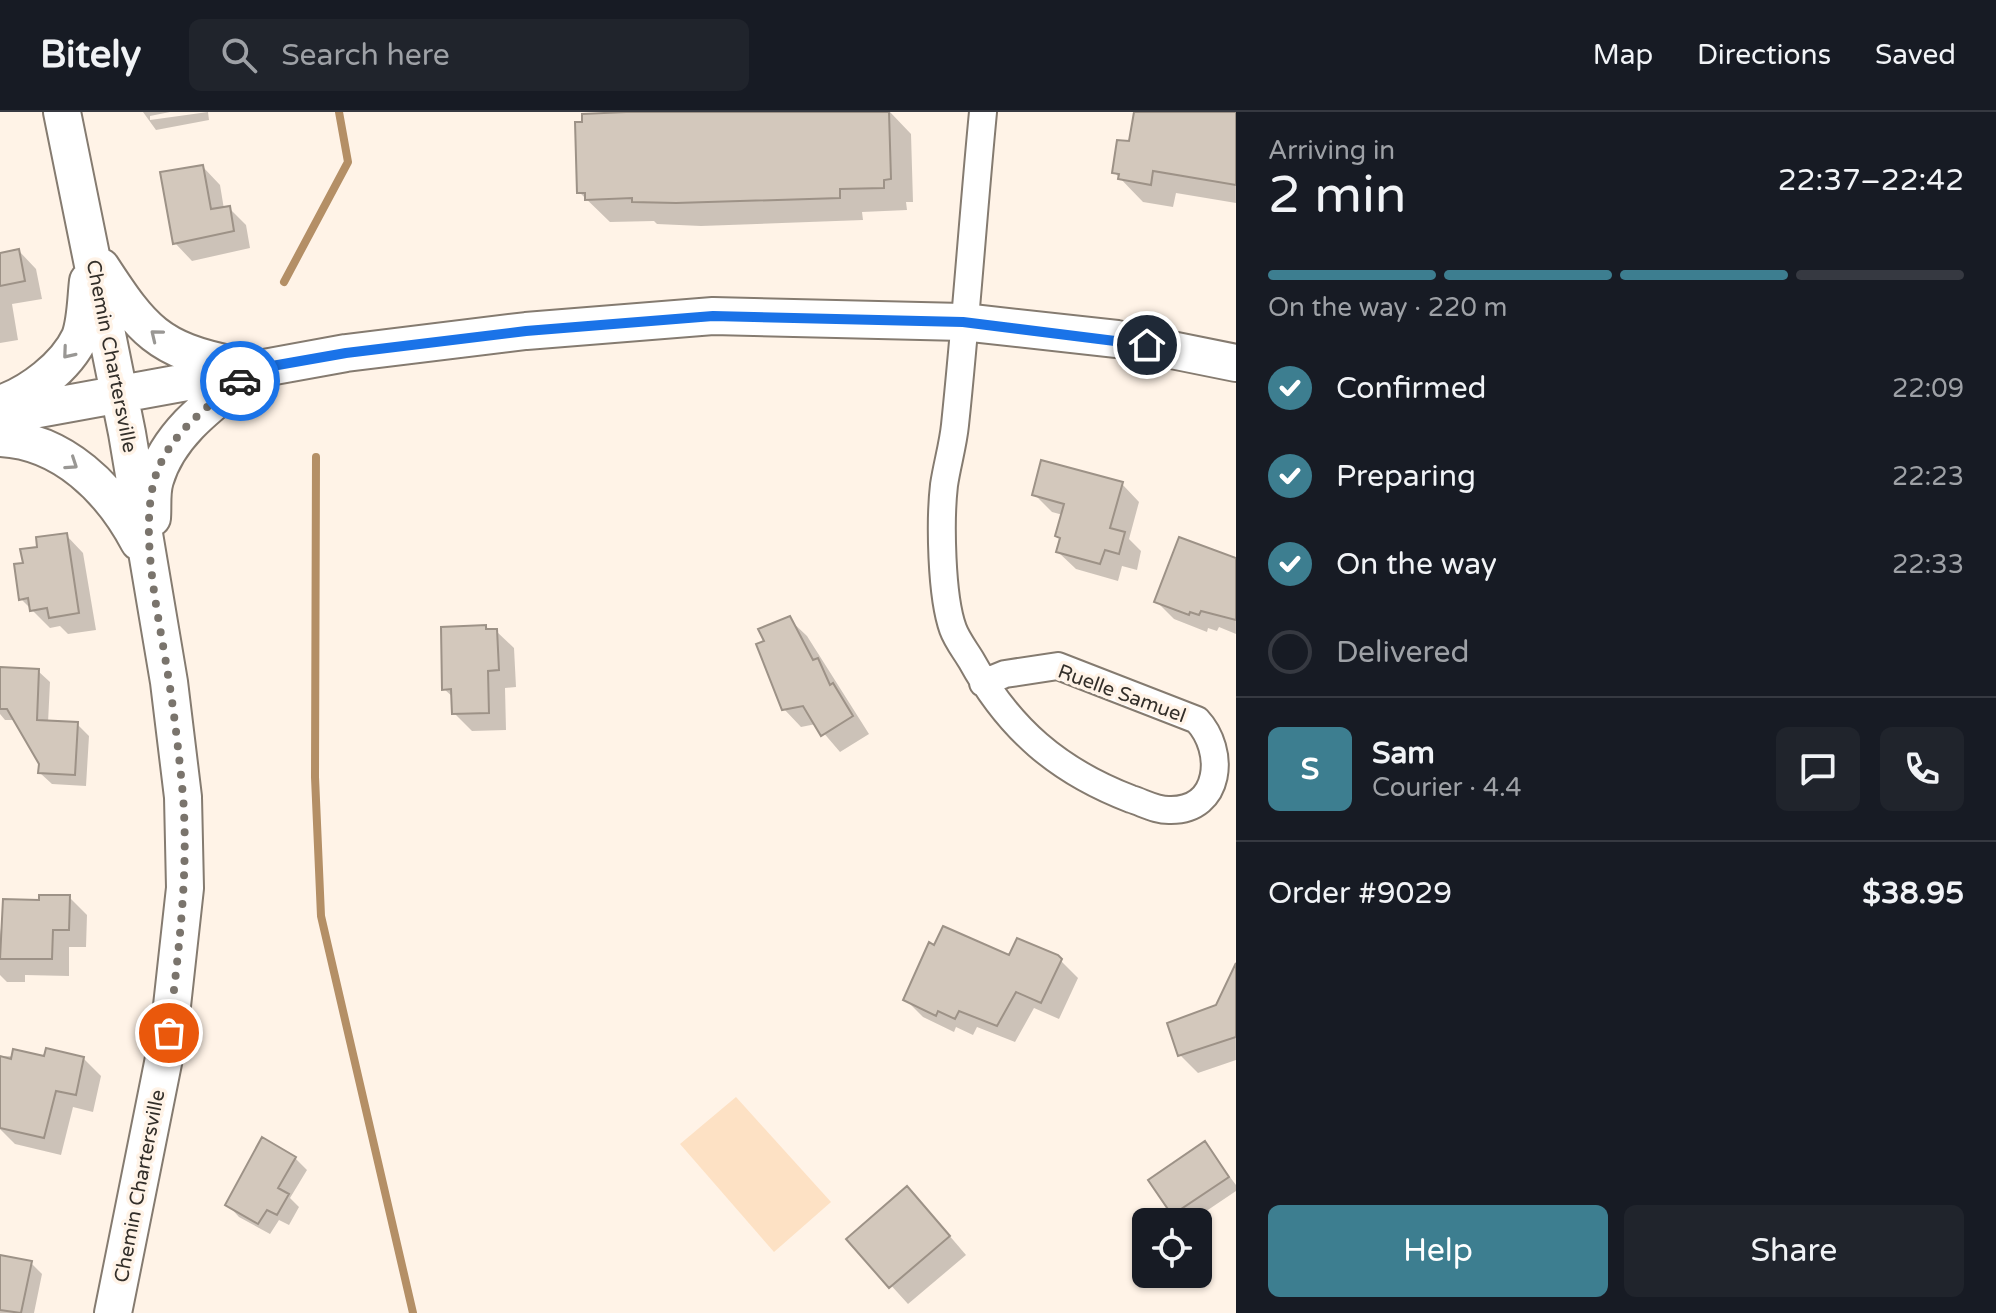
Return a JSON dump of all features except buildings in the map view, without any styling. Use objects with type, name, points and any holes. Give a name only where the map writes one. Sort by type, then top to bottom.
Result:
[{"type":"main road","name":"Chemin Chartersville","points":[[62,112],[120,393],[169,682],[183,797],[185,888],[169,1033],[113,1313]]},
{"type":"main road","points":[[92,252],[125,304],[165,342],[188,356],[255,369]]},
{"type":"main road","points":[[0,404],[23,397],[81,335],[92,252]]},
{"type":"main road","points":[[0,416],[346,353],[526,331],[713,316],[963,322],[1117,339],[1236,363]]},
{"type":"main road","points":[[149,561],[154,481],[174,442],[203,411],[255,369]]},
{"type":"main road","points":[[0,438],[21,439],[68,460],[101,486],[123,510],[149,561]]},
{"type":"street","name":"Ruelle Samuel","points":[[983,112],[955,428],[944,487],[944,566],[952,628],[983,683],[1021,732],[1091,784],[1158,809],[1173,811],[1189,806],[1214,780],[1217,765],[1211,735],[1197,720],[1058,666],[1005,674],[983,683]]},
{"type":"shaded area","points":[[736,1097],[831,1202],[774,1252],[680,1144]]},
{"type":"waterway","points":[[284,282],[348,162],[339,112]]},
{"type":"waterway","points":[[316,457],[315,777],[321,916],[413,1313]]},
{"type":"way so far","points":[[169,1033],[185,888],[184,827],[169,682],[149,561],[154,481],[174,442],[191,421],[240,381]]},
{"type":"route","points":[[240,381],[255,369],[346,353],[526,331],[713,316],[963,322],[1147,345]]}]
